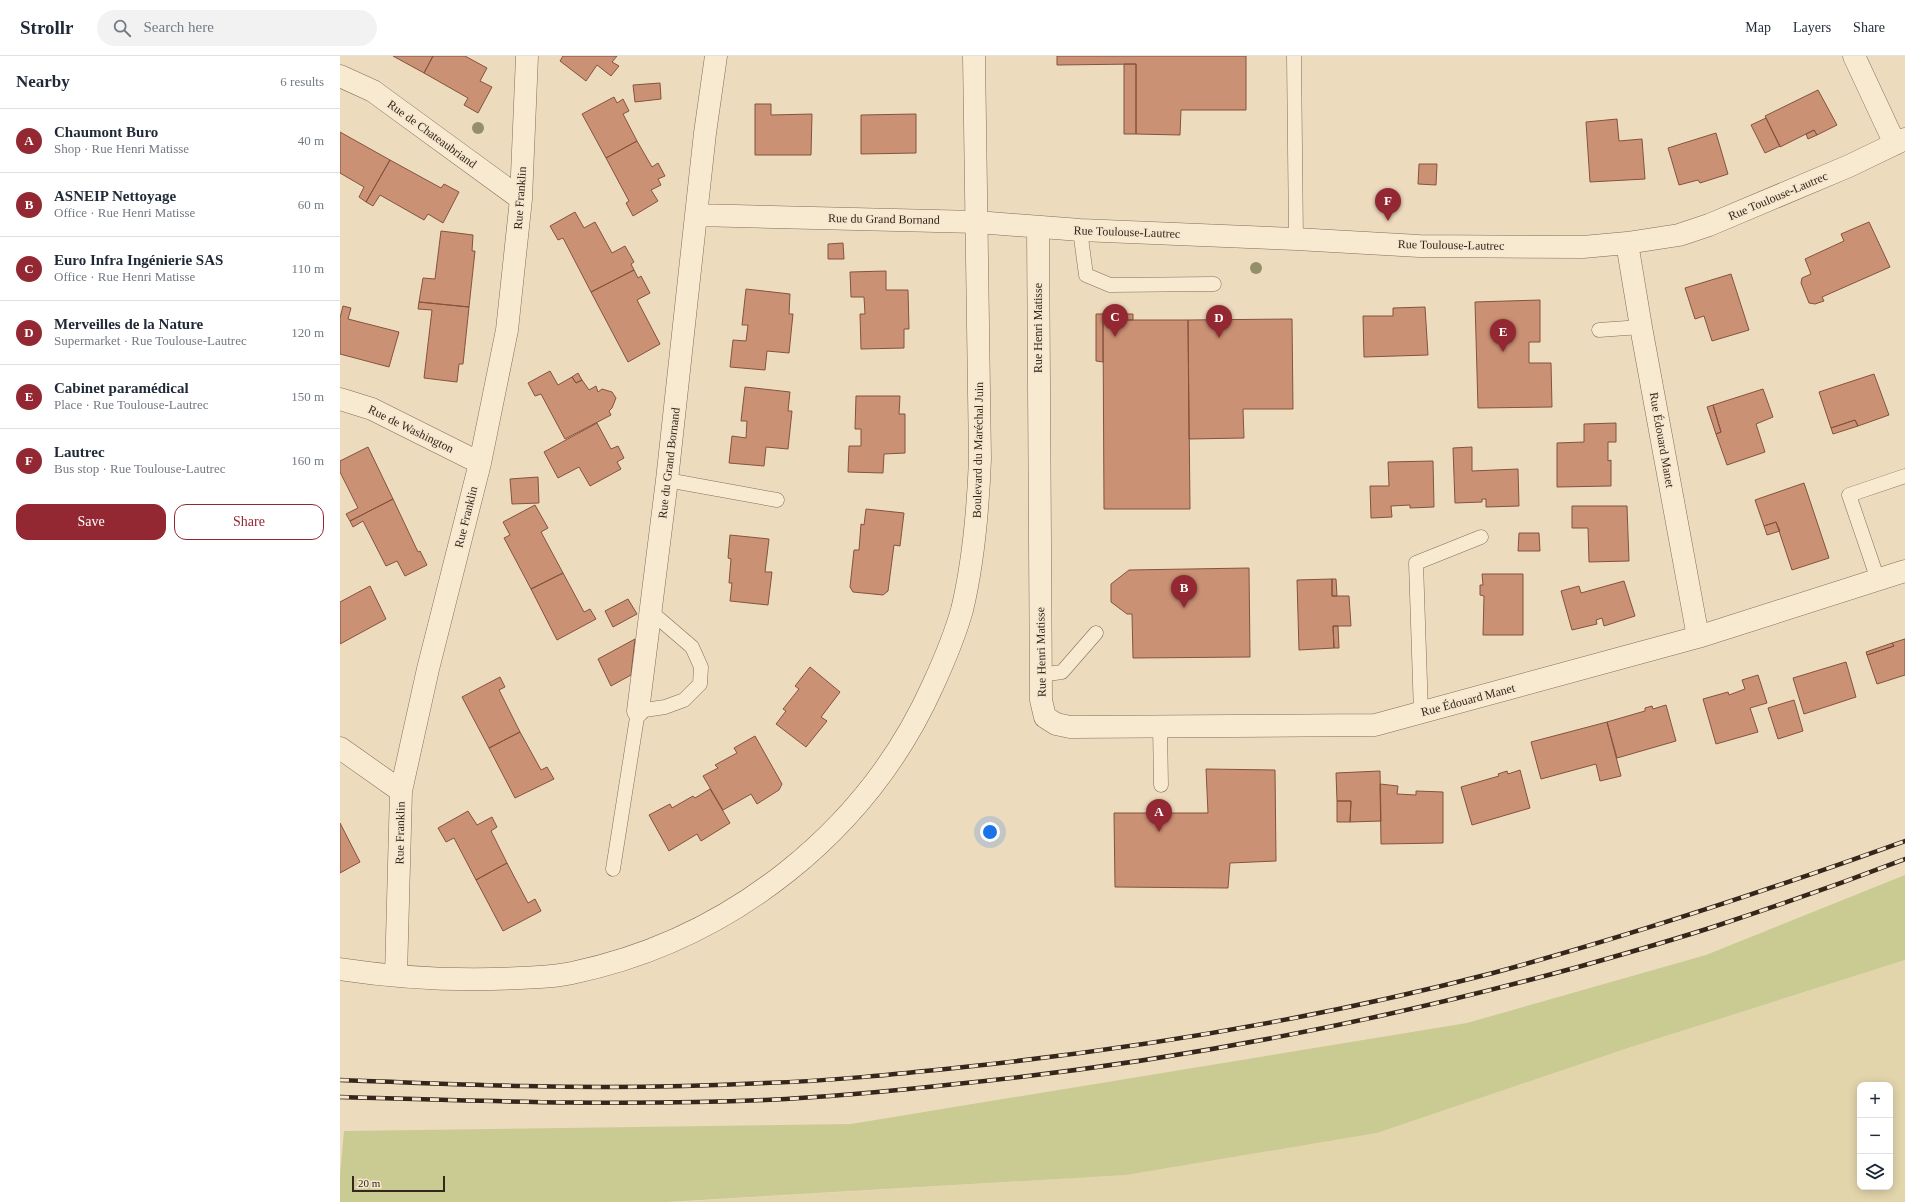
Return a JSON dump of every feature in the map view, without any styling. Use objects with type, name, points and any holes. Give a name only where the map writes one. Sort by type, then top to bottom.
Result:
[{"type":"street","name":"Rue Franklin","points":[[396,975],[401,791],[428,669],[480,463],[507,330],[521,199],[527,56]]},
{"type":"street","name":"Rue du Grand Bornand","points":[[638,711],[667,480],[696,214],[716,56]]},
{"type":"street","name":"Boulevard du Maréchal Juin","points":[[340,969],[446,979],[498,979],[570,974],[621,961],[664,945],[721,917],[756,896],[804,857],[830,834],[866,795],[895,756],[921,711],[944,661],[961,611],[971,565],[978,516],[980,459],[974,56]]},
{"type":"street","points":[[1854,56],[1900,141]]},
{"type":"street","name":"Rue de Chateaubriand","points":[[340,76],[373,92],[521,199]]},
{"type":"street","name":"Rue Toulouse-Lautrec","points":[[977,222],[1038,228],[1419,246],[1583,247],[1627,243],[1679,235],[1709,225],[1849,166],[1900,141]]},
{"type":"street","name":"Rue du Grand Bornand","points":[[696,214],[977,222]]},
{"type":"street","name":"Rue Henri Matisse","points":[[1038,228],[1040,675],[1041,700],[1045,717],[1056,724],[1070,727],[1375,725],[1411,716]]},
{"type":"street","name":"Rue Édouard Manet","points":[[1627,243],[1698,637]]},
{"type":"street","name":"Rue de Washington","points":[[340,399],[372,409],[480,463]]},
{"type":"street","name":"Rue Édouard Manet","points":[[1411,716],[1698,637],[1905,572]]},
{"type":"street","points":[[340,748],[401,791]]},
{"type":"lane","points":[[1294,56],[1296,239]]},
{"type":"lane","points":[[1080,230],[1086,275],[1110,285],[1214,284]]},
{"type":"lane","points":[[1599,330],[1641,327]]},
{"type":"lane","points":[[1878,580],[1849,495],[1905,476]]},
{"type":"lane","points":[[667,480],[777,500]]},
{"type":"lane","points":[[1411,716],[1416,563],[1481,537]]},
{"type":"lane","points":[[613,870],[638,711],[665,707],[684,700],[700,684],[702,667],[692,647],[650,611]]},
{"type":"lane","points":[[1040,675],[1062,672],[1096,633]]},
{"type":"lane","points":[[1160,726],[1161,785]]},
{"type":"shaded area","points":[[1905,960],[1905,1202],[676,1202],[1126,1175],[1377,1133],[1628,1048]]},
{"type":"green space","points":[[1905,875],[1905,960],[1628,1048],[1377,1133],[1126,1175],[666,1202],[340,1202],[340,1175],[344,1131],[851,1124],[1467,1023],[1706,955]]},
{"type":"building","points":[[393,56],[433,56],[424,73]]},
{"type":"building","points":[[433,56],[465,56],[487,68],[480,81],[492,87],[478,113],[464,105],[468,98],[424,73]]},
{"type":"building","points":[[563,56],[617,56],[612,62],[619,66],[611,76],[597,65],[586,81],[560,61]]},
{"type":"building","points":[[1057,56],[1246,56],[1246,110],[1181,110],[1180,135],[1136,134],[1136,64],[1057,65]]},
{"type":"building","points":[[1124,64],[1136,64],[1136,134],[1124,134]]},
{"type":"building","points":[[660,83],[661,99],[635,102],[633,85]]},
{"type":"building","points":[[1818,90],[1837,125],[1817,135],[1814,130],[1780,147],[1765,116]]},
{"type":"building","points":[[614,97],[617,103],[623,99],[629,111],[623,114],[637,141],[606,158],[582,114]]},
{"type":"building","points":[[755,104],[771,104],[771,115],[812,114],[811,155],[755,155]]},
{"type":"building","points":[[916,114],[916,153],[861,154],[861,115]]},
{"type":"building","points":[[1766,118],[1780,146],[1765,153],[1751,125]]},
{"type":"building","points":[[1617,119],[1619,141],[1642,139],[1645,179],[1590,182],[1586,122]]},
{"type":"building","points":[[1814,130],[1817,135],[1808,139],[1806,134]]},
{"type":"building","points":[[340,132],[390,160],[366,202],[359,197],[364,187],[340,173]]},
{"type":"building","points":[[1716,133],[1728,174],[1700,183],[1698,180],[1679,185],[1668,148]]},
{"type":"building","points":[[637,141],[652,167],[658,163],[665,176],[658,179],[661,185],[651,190],[658,201],[633,216],[626,203],[629,201],[606,158]]},
{"type":"building","points":[[390,160],[441,188],[444,184],[459,192],[443,223],[428,214],[424,220],[380,195],[373,206],[366,202]]},
{"type":"building","points":[[1419,164],[1437,164],[1436,185],[1418,184]]},
{"type":"building","points":[[575,212],[584,228],[595,222],[612,253],[625,246],[634,262],[631,264],[634,270],[591,292],[563,238],[558,240],[550,226]]},
{"type":"building","points":[[1869,222],[1890,267],[1822,297],[1824,301],[1815,304],[1809,303],[1801,283],[1802,278],[1811,274],[1805,259],[1844,241],[1841,234]]},
{"type":"building","points":[[441,231],[473,235],[472,251],[475,251],[469,307],[419,302],[423,278],[435,279]]},
{"type":"building","points":[[843,243],[844,259],[828,259],[828,244]]},
{"type":"building","points":[[634,270],[638,278],[641,276],[650,293],[637,300],[660,344],[628,362],[591,292]]},
{"type":"building","points":[[886,271],[886,290],[908,290],[909,329],[904,329],[904,348],[861,349],[860,314],[865,314],[864,297],[851,297],[850,272]]},
{"type":"building","points":[[1731,274],[1749,330],[1712,341],[1704,316],[1695,319],[1685,288]]},
{"type":"building","points":[[746,289],[790,294],[789,314],[793,314],[789,353],[767,351],[765,370],[730,367],[733,340],[746,341],[748,325],[742,325]]},
{"type":"building","points":[[1540,300],[1540,342],[1529,342],[1529,363],[1551,363],[1552,407],[1478,408],[1475,302]]},
{"type":"building","points":[[419,302],[469,307],[463,364],[459,364],[457,382],[424,378],[432,310],[418,309]]},
{"type":"building","points":[[343,306],[351,308],[348,319],[399,332],[389,367],[340,354],[340,318]]},
{"type":"building","points":[[1425,307],[1428,355],[1364,357],[1363,316],[1393,316],[1393,308]]},
{"type":"building","points":[[1096,314],[1133,314],[1133,320],[1103,320],[1103,362],[1096,361]]},
{"type":"building","points":[[1292,319],[1293,409],[1243,409],[1244,438],[1189,439],[1188,320]]},
{"type":"building","points":[[1103,320],[1188,320],[1190,509],[1104,509]]},
{"type":"building","points":[[550,371],[558,385],[572,377],[576,383],[582,380],[589,390],[596,386],[598,392],[602,389],[612,392],[616,398],[612,408],[609,411],[611,415],[565,439],[541,394],[535,396],[528,383]]},
{"type":"building","points":[[578,373],[582,380],[576,383],[572,377]]},
{"type":"building","points":[[1874,374],[1889,415],[1858,426],[1855,420],[1831,428],[1819,392]]},
{"type":"building","points":[[745,387],[790,392],[788,411],[792,411],[788,449],[766,447],[764,466],[729,463],[732,436],[746,438],[747,421],[741,421]]},
{"type":"building","points":[[1763,389],[1773,417],[1756,424],[1765,452],[1727,465],[1716,434],[1721,432],[1713,405]]},
{"type":"building","points":[[856,396],[900,396],[899,414],[905,414],[905,453],[884,454],[883,473],[848,472],[849,446],[861,446],[861,429],[855,429]]},
{"type":"building","points":[[1713,405],[1721,432],[1716,434],[1707,407]]},
{"type":"building","points":[[1855,420],[1858,426],[1833,434],[1831,428]]},
{"type":"building","points":[[597,423],[611,449],[618,446],[624,458],[617,462],[621,469],[590,486],[579,467],[558,478],[544,452]]},
{"type":"building","points":[[1616,423],[1616,442],[1608,442],[1608,461],[1611,460],[1611,486],[1557,487],[1557,443],[1584,442],[1584,424]]},
{"type":"building","points":[[368,447],[393,499],[350,521],[346,514],[358,508],[340,472],[340,461]]},
{"type":"building","points":[[1472,447],[1472,471],[1518,469],[1519,506],[1486,507],[1486,499],[1482,499],[1482,502],[1455,503],[1453,448]]},
{"type":"building","points":[[1433,461],[1434,507],[1410,508],[1410,505],[1391,506],[1392,517],[1371,518],[1370,486],[1389,486],[1388,462]]},
{"type":"building","points":[[538,477],[539,503],[512,504],[510,479]]},
{"type":"building","points":[[1804,483],[1829,558],[1792,570],[1776,522],[1764,526],[1755,500]]},
{"type":"building","points":[[393,499],[418,552],[420,551],[427,565],[405,576],[397,561],[386,566],[363,521],[353,527],[350,521]]},
{"type":"building","points":[[535,505],[548,528],[541,532],[563,573],[531,589],[504,538],[510,535],[503,522]]},
{"type":"building","points":[[1572,506],[1627,506],[1629,561],[1589,562],[1588,528],[1572,528]]},
{"type":"building","points":[[866,509],[904,513],[900,546],[894,545],[888,591],[883,595],[853,592],[850,587],[854,550],[859,550],[861,524],[864,525]]},
{"type":"building","points":[[1776,522],[1780,531],[1767,535],[1764,526]]},
{"type":"building","points":[[1519,533],[1539,533],[1540,551],[1518,551]]},
{"type":"building","points":[[730,535],[769,539],[765,572],[772,572],[768,605],[730,601],[732,583],[729,583],[731,559],[728,558]]},
{"type":"building","points":[[1249,568],[1250,657],[1133,658],[1132,614],[1127,614],[1111,602],[1111,584],[1129,570]]},
{"type":"building","points":[[563,573],[584,612],[590,609],[596,619],[557,640],[531,589]]},
{"type":"building","points":[[1482,574],[1523,574],[1523,635],[1483,635],[1484,596],[1480,595],[1480,585],[1483,585]]},
{"type":"building","points":[[1332,579],[1332,596],[1349,596],[1351,626],[1333,626],[1334,648],[1299,650],[1297,580]]},
{"type":"building","points":[[1332,579],[1336,579],[1337,596],[1332,596]]},
{"type":"building","points":[[1624,581],[1635,616],[1604,626],[1602,618],[1596,620],[1597,624],[1572,630],[1561,591],[1579,586],[1581,593]]},
{"type":"building","points":[[370,586],[386,619],[340,644],[340,602]]},
{"type":"building","points":[[628,599],[637,614],[613,627],[605,611]]},
{"type":"building","points":[[1333,626],[1338,626],[1339,648],[1334,648]]},
{"type":"building","points":[[635,639],[631,675],[611,686],[598,659]]},
{"type":"building","points":[[1905,639],[1905,675],[1877,684],[1867,655],[1894,646],[1892,643]]},
{"type":"building","points":[[1892,643],[1894,646],[1867,655],[1866,652]]},
{"type":"building","points":[[1846,662],[1856,697],[1804,714],[1793,678]]},
{"type":"building","points":[[810,667],[840,692],[821,717],[827,721],[806,747],[776,724],[786,711],[783,709],[799,689],[795,686]]},
{"type":"building","points":[[1758,675],[1767,703],[1750,708],[1758,732],[1716,744],[1703,699],[1728,692],[1729,695],[1745,689],[1742,680]]},
{"type":"building","points":[[500,677],[505,687],[499,690],[520,732],[489,748],[462,697]]},
{"type":"building","points":[[1794,700],[1803,731],[1778,739],[1768,708]]},
{"type":"building","points":[[1666,705],[1676,741],[1617,758],[1607,722],[1645,711],[1645,708],[1652,706],[1653,709]]},
{"type":"building","points":[[1607,722],[1621,776],[1600,781],[1596,764],[1541,779],[1531,742]]},
{"type":"building","points":[[520,732],[541,770],[547,767],[554,779],[515,798],[489,748]]},
{"type":"building","points":[[755,736],[782,784],[779,790],[757,804],[751,794],[723,810],[703,776],[718,768],[715,765],[737,753],[734,748]]},
{"type":"building","points":[[1206,769],[1275,770],[1276,861],[1230,863],[1228,888],[1115,887],[1114,813],[1208,813]]},
{"type":"building","points":[[1520,770],[1530,808],[1472,825],[1461,787],[1499,776],[1498,774],[1507,771],[1508,774]]},
{"type":"building","points":[[1380,771],[1381,821],[1350,822],[1351,801],[1337,801],[1336,773]]},
{"type":"building","points":[[1380,784],[1398,786],[1397,794],[1416,795],[1416,791],[1443,792],[1443,843],[1381,844]]},
{"type":"building","points":[[710,789],[730,823],[701,841],[697,834],[669,851],[649,815],[670,804],[672,808],[693,796],[695,798]]},
{"type":"building","points":[[1337,801],[1351,801],[1350,822],[1337,822]]},
{"type":"building","points":[[468,811],[477,825],[492,817],[497,827],[491,831],[507,863],[476,880],[454,838],[446,842],[438,828]]},
{"type":"building","points":[[340,823],[360,862],[340,873]]},
{"type":"building","points":[[507,863],[528,903],[535,899],[541,911],[503,931],[476,880]]},
{"type":"railway","points":[[340,1080],[584,1087],[675,1086],[815,1081],[964,1067],[1097,1051],[1164,1041],[1297,1018],[1493,973],[1700,911],[1905,841]]},
{"type":"railway","points":[[340,1097],[606,1103],[765,1100],[909,1089],[1114,1065],[1270,1039],[1347,1023],[1424,1006],[1578,967],[1699,932],[1811,894],[1905,859]]},
{"type":"place","name":"Lautrec","points":[[1388,221]]},
{"type":"place","name":"Euro Infra Ingénierie SAS","points":[[1115,337]]},
{"type":"place","name":"Merveilles de la Nature","points":[[1219,338]]},
{"type":"place","name":"Cabinet paramédical","points":[[1503,352]]},
{"type":"place","name":"ASNEIP Nettoyage","points":[[1184,608]]},
{"type":"place","name":"Chaumont Buro","points":[[1159,832]]}]
